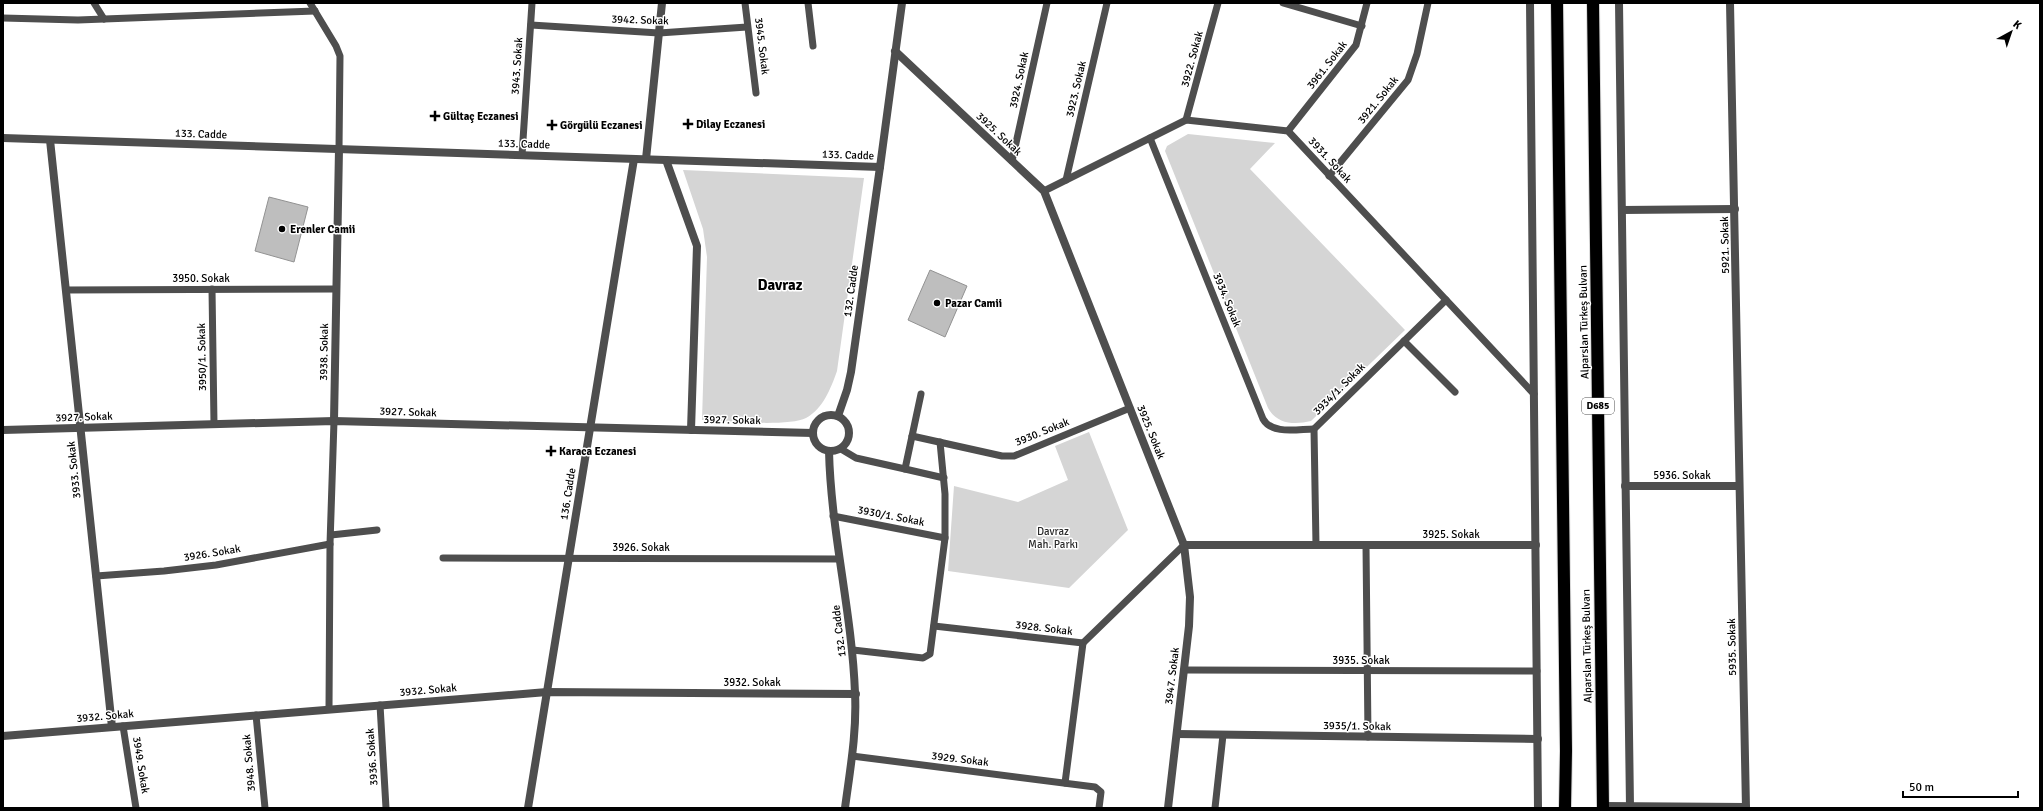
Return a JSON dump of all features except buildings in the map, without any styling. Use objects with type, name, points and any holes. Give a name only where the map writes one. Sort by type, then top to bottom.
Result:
[{"type":"highway","name":"Alparslan Türkeş Bulvarı","points":[[1557,3],[1566,751],[1565,808]]},
{"type":"highway","name":"Alparslan Türkeş Bulvarı","points":[[1593,3],[1603,807]]},
{"type":"street","points":[[646,159],[662,3]]},
{"type":"street","name":"133. Cadde","points":[[3,138],[880,167],[902,3]]},
{"type":"street","points":[[1530,3],[1538,808]]},
{"type":"street","points":[[1619,3],[1630,807]]},
{"type":"street","name":"5921. Sokak","points":[[1730,3],[1739,486]]},
{"type":"street","name":"3925. Sokak","points":[[896,51],[1044,191],[1184,545],[1536,545]]},
{"type":"street","name":"3933. Sokak","points":[[50,140],[112,727]]},
{"type":"street","name":"3938. Sokak","points":[[334,421],[339,149]]},
{"type":"street","name":"136. Cadde","points":[[528,808],[634,159]]},
{"type":"street","points":[[666,160],[697,246],[691,430]]},
{"type":"street","name":"132. Cadde","points":[[838,416],[847,390],[851,372],[880,167]]},
{"type":"street","points":[[1622,210],[1735,209]]},
{"type":"street","points":[[830,415],[838,416],[846,422],[849,434],[848,440],[841,449],[829,451],[818,446],[815,442],[813,433],[815,424],[819,419],[830,415]]},
{"type":"street","name":"3927. Sokak","points":[[3,430],[334,421],[813,433]]},
{"type":"street","name":"132. Cadde","points":[[829,451],[832,516],[853,650],[856,694],[852,756],[845,808]]},
{"type":"street","name":"5936. Sokak","points":[[1625,486],[1739,486]]},
{"type":"street","name":"5935. Sokak","points":[[1739,486],[1746,807]]},
{"type":"street","name":"3947. Sokak","points":[[1168,808],[1189,626],[1190,597],[1184,545]]},
{"type":"street","name":"3932. Sokak","points":[[3,736],[546,692],[856,694]]},
{"type":"street","name":"3935/1. Sokak","points":[[1177,734],[1538,739]]},
{"type":"street","points":[[1603,807],[1746,807]]},
{"type":"lane","points":[[94,3],[104,19]]},
{"type":"lane","name":"3938. Sokak","points":[[310,3],[340,56],[339,149]]},
{"type":"lane","name":"3943. Sokak","points":[[522,155],[532,3]]},
{"type":"lane","name":"3945. Sokak","points":[[745,3],[756,93]]},
{"type":"lane","points":[[808,3],[813,46]]},
{"type":"lane","name":"3924. Sokak","points":[[1012,161],[1047,3]]},
{"type":"lane","name":"3923. Sokak","points":[[1066,180],[1107,3]]},
{"type":"lane","name":"3922. Sokak","points":[[1186,120],[1218,3]]},
{"type":"lane","points":[[1283,3],[1362,26]]},
{"type":"lane","name":"3961. Sokak","points":[[1288,132],[1356,45],[1367,3]]},
{"type":"lane","name":"3921. Sokak","points":[[1329,176],[1408,80],[1417,54],[1428,3]]},
{"type":"lane","points":[[3,18],[104,19],[315,11]]},
{"type":"lane","name":"3942. Sokak","points":[[531,25],[659,33],[747,27]]},
{"type":"lane","points":[[1044,191],[1186,120],[1288,132]]},
{"type":"lane","name":"3931. Sokak","points":[[1288,132],[1534,394]]},
{"type":"lane","name":"3934. Sokak","points":[[1150,138],[1263,419],[1271,428],[1276,429],[1314,429]]},
{"type":"lane","name":"3950. Sokak","points":[[66,290],[336,288]]},
{"type":"lane","name":"3950/1. Sokak","points":[[212,289],[214,424]]},
{"type":"lane","name":"3934/1. Sokak","points":[[1316,545],[1314,429],[1446,300]]},
{"type":"lane","points":[[1404,341],[1456,392]]},
{"type":"lane","points":[[905,469],[921,394]]},
{"type":"lane","name":"3930. Sokak","points":[[912,436],[1002,456],[1014,456],[1130,408]]},
{"type":"lane","name":"3938. Sokak","points":[[329,709],[330,544],[334,421]]},
{"type":"lane","points":[[853,650],[926,658],[930,652],[945,538],[944,478],[940,442]]},
{"type":"lane","points":[[841,449],[856,458],[944,478]]},
{"type":"lane","name":"3930/1. Sokak","points":[[832,516],[945,538]]},
{"type":"lane","points":[[331,535],[377,530]]},
{"type":"lane","name":"3926. Sokak","points":[[96,576],[164,571],[216,564],[330,544]]},
{"type":"lane","name":"3928. Sokak","points":[[934,626],[1083,643],[1184,545]]},
{"type":"lane","points":[[1366,545],[1368,737]]},
{"type":"lane","name":"3926. Sokak","points":[[443,558],[839,559]]},
{"type":"lane","points":[[1065,783],[1083,643]]},
{"type":"lane","name":"3935. Sokak","points":[[1184,670],[1537,672]]},
{"type":"lane","name":"3936. Sokak","points":[[380,705],[386,808]]},
{"type":"lane","name":"3948. Sokak","points":[[256,715],[264,808]]},
{"type":"lane","name":"3949. Sokak","points":[[123,726],[136,808]]},
{"type":"lane","points":[[1216,808],[1223,735]]},
{"type":"lane","name":"3929. Sokak","points":[[852,756],[1097,788],[1101,792],[1099,808]]},
{"type":"green space","points":[[1188,134],[1275,143],[1250,169],[1405,330],[1311,421],[1298,423],[1286,422],[1276,417],[1268,408],[1165,151],[1167,146]]},
{"type":"green space","points":[[683,170],[864,178],[837,371],[826,398],[812,414],[806,418],[798,421],[771,423],[702,420],[707,257],[703,229]]},
{"type":"green space","name":"Davraz Mah. Parkı","points":[[1089,432],[1128,530],[1069,588],[948,571],[954,486],[1018,502],[1068,480],[1055,446]]},
{"type":"place","name":"Gültaç Eczanesi","points":[[435,116]]},
{"type":"place","name":"Dilay Eczanesi","points":[[688,124]]},
{"type":"place","name":"Görgülü Eczanesi","points":[[552,125]]},
{"type":"place","name":"Erenler Camii","points":[[282,229]]},
{"type":"place","name":"Pazar Camii","points":[[937,303]]},
{"type":"place","name":"Karaca Eczanesi","points":[[551,451]]},
{"type":"district","name":"Davraz","points":[[780,285]]}]
